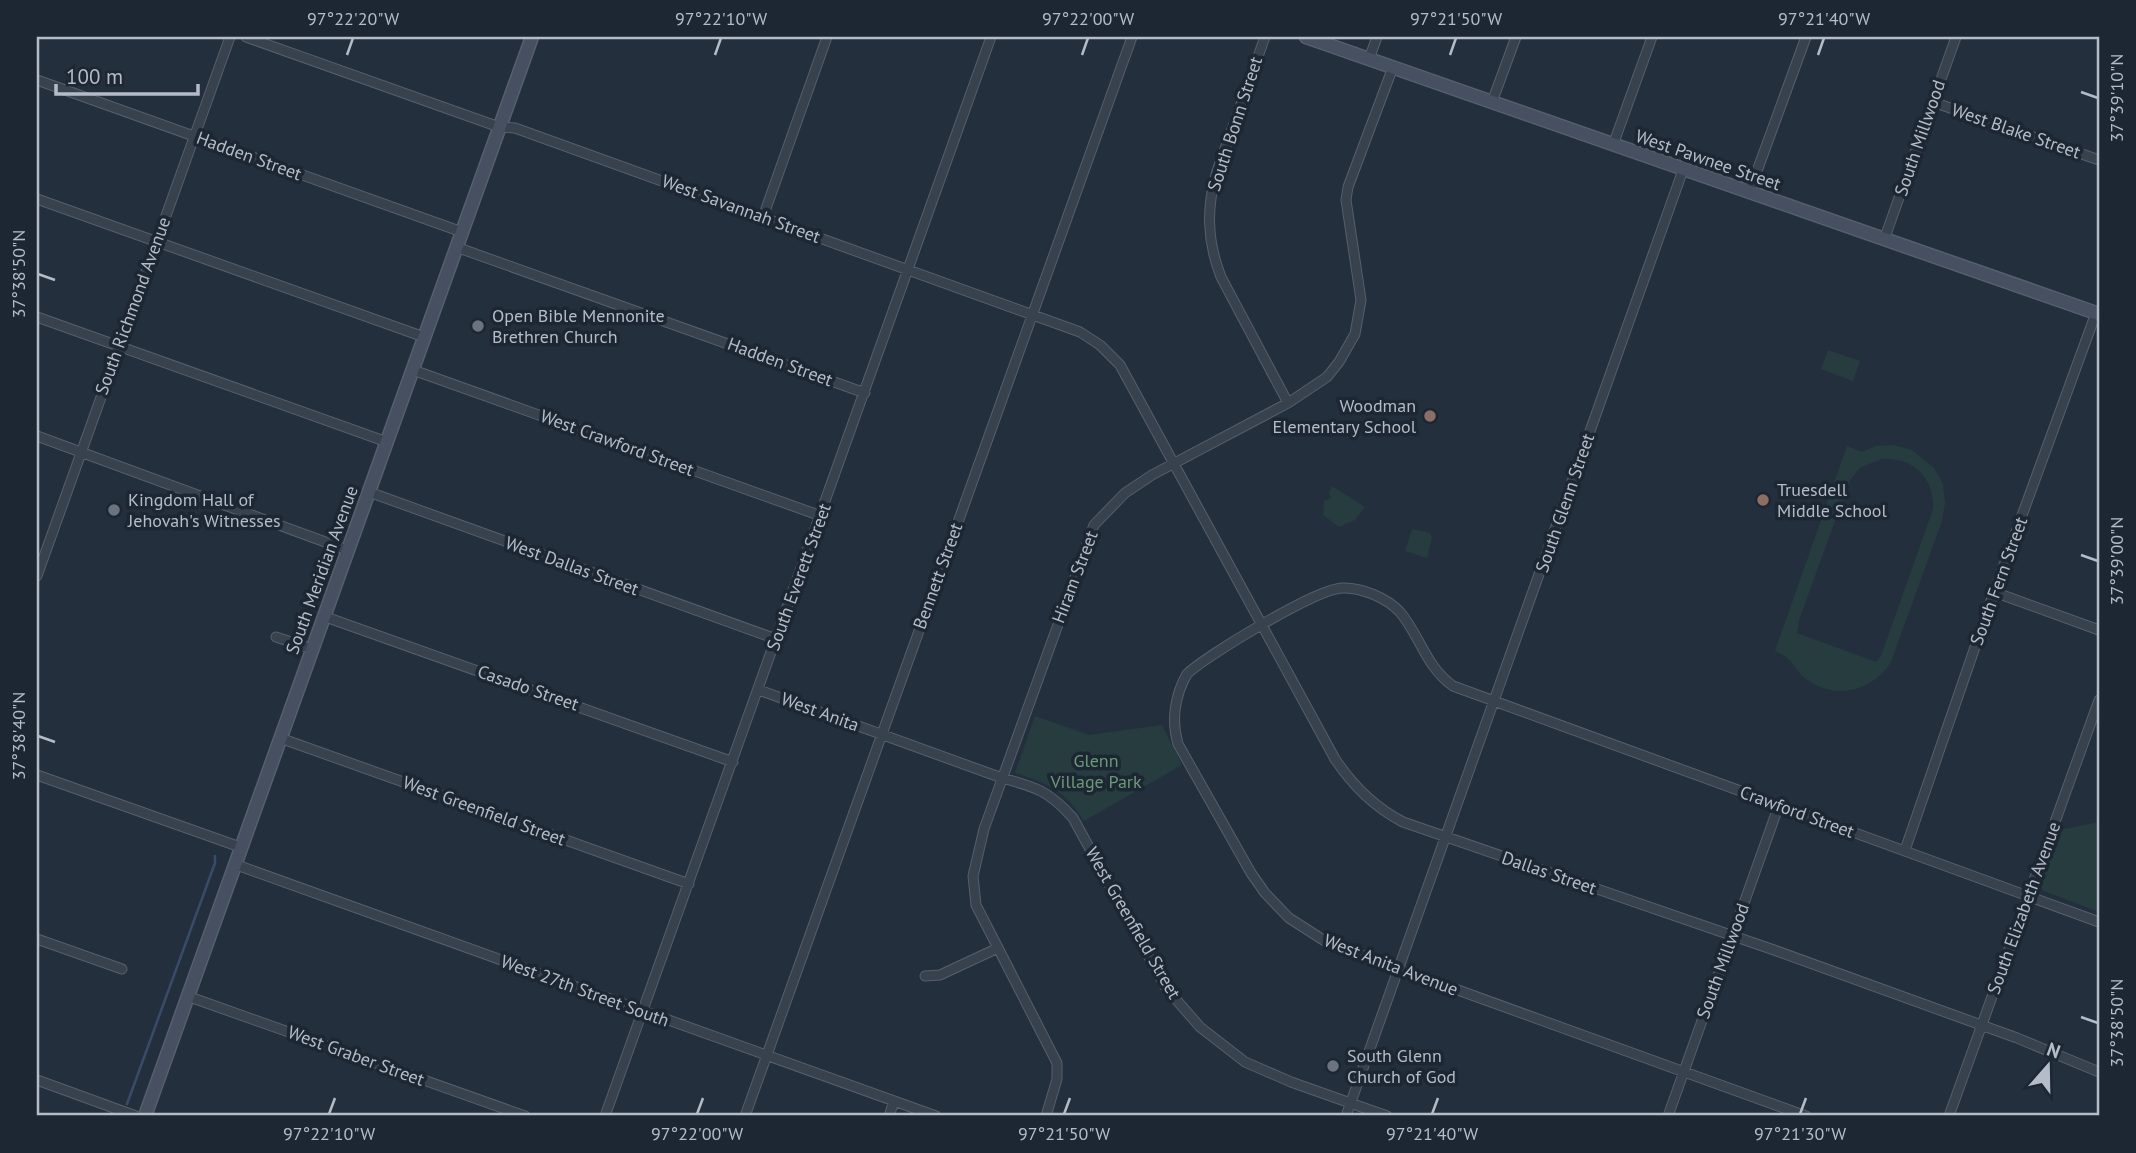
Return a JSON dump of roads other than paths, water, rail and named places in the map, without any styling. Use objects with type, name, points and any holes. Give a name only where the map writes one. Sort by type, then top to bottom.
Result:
[{"type":"main road","name":"South Meridian Avenue","points":[[145,1116],[532,37]]},
{"type":"main road","name":"West Pawnee Street","points":[[1306,37],[2098,314]]},
{"type":"street","name":"South Richmond Avenue","points":[[37,576],[40,556],[82,452],[230,37]]},
{"type":"street","name":"West Savannah Street","points":[[246,37],[499,127],[515,128],[1075,329],[1096,341],[1120,365],[1174,464]]},
{"type":"street","points":[[762,217],[827,37]]},
{"type":"street","name":"South Everett Street","points":[[605,1116],[866,393],[991,37]]},
{"type":"street","name":"Bennett Street","points":[[745,1116],[1132,37]]},
{"type":"street","name":"South Bonn Street","points":[[1265,37],[1213,183],[1209,209],[1210,233],[1213,255],[1221,277],[1288,403]]},
{"type":"street","points":[[1369,59],[1377,37]]},
{"type":"street","points":[[1492,102],[1516,37]]},
{"type":"street","points":[[1614,145],[1652,37]]},
{"type":"street","points":[[1749,193],[1806,37]]},
{"type":"street","name":"South Millwood","points":[[1884,240],[1956,37]]},
{"type":"street","name":"Hiram Street","points":[[1046,1116],[1057,1079],[1057,1063],[976,905],[973,876],[984,829],[1094,525],[1125,493],[1288,403],[1327,377],[1355,334],[1361,300],[1346,200],[1348,187],[1393,67]]},
{"type":"street","name":"Hadden Street","points":[[37,80],[462,232]]},
{"type":"street","name":"West Blake Street","points":[[1933,102],[2099,160]]},
{"type":"street","name":"South Glenn Street","points":[[1351,1104],[1683,170]]},
{"type":"street","points":[[37,199],[424,337]]},
{"type":"street","name":"Hadden Street","points":[[456,247],[866,393]]},
{"type":"street","name":"South Fern Street","points":[[1905,850],[1994,592],[2098,314]]},
{"type":"street","points":[[37,317],[387,442]]},
{"type":"street","name":"West Crawford Street","points":[[413,370],[821,516]]},
{"type":"street","points":[[37,436],[347,550]]},
{"type":"street","name":"Dallas Street","points":[[1174,464],[1335,760],[1350,781],[1390,815],[2083,1063],[2099,1072]]},
{"type":"street","name":"West Dallas Street","points":[[369,492],[776,639]]},
{"type":"street","points":[[1263,625],[1321,593],[1343,588],[1363,591],[1399,611],[1430,663],[1444,680],[1494,703]]},
{"type":"street","points":[[1994,592],[2099,630]]},
{"type":"street","name":"Casado Street","points":[[323,617],[733,762]]},
{"type":"street","name":"West Anita Avenue","points":[[1263,625],[1187,674],[1182,683],[1174,716],[1174,729],[1178,744],[1251,873],[1277,906],[1305,929],[1328,943],[1806,1116]]},
{"type":"street","points":[[276,637],[312,649]]},
{"type":"street","name":"West Anita","points":[[759,690],[881,734]]},
{"type":"street","name":"South Elizabeth Avenue","points":[[1950,1116],[2099,699]]},
{"type":"street","name":"Crawford Street","points":[[1494,703],[2029,894],[2099,922]]},
{"type":"street","name":"West Greenfield Street","points":[[881,734],[1038,789],[1053,797],[1073,818],[1166,988],[1200,1027],[1245,1062],[1291,1082],[1387,1116]]},
{"type":"street","name":"West Greenfield Street","points":[[280,738],[689,884]]},
{"type":"street","points":[[37,775],[240,847]]},
{"type":"street","name":"South Millwood","points":[[1668,1116],[1779,805]]},
{"type":"street","name":"West 27th Street South","points":[[234,864],[936,1116]]},
{"type":"street","points":[[37,939],[122,969]]},
{"type":"street","points":[[925,976],[940,975],[998,948]]},
{"type":"street","name":"West Graber Street","points":[[187,996],[525,1116]]},
{"type":"street","points":[[37,1080],[136,1116]]},
{"type":"street","points":[[889,1116],[894,1101]]},
{"type":"street","points":[[1346,1116],[1351,1104]]},
{"type":"waterway","points":[[127,1104],[215,863],[215,856]]},
{"type":"place","name":"Open Bible Mennonite Brethren Church","points":[[478,326]]},
{"type":"place","name":"Woodman Elementary School","points":[[1430,416]]},
{"type":"place","name":"Truesdell Middle School","points":[[1763,500]]},
{"type":"place","name":"Kingdom Hall of Jehovah's Witnesses","points":[[114,510]]},
{"type":"place","name":"South Glenn Church of God","points":[[1333,1066]]},
{"type":"park label","name":"Glenn Village Park","points":[[1096,771]]}]
